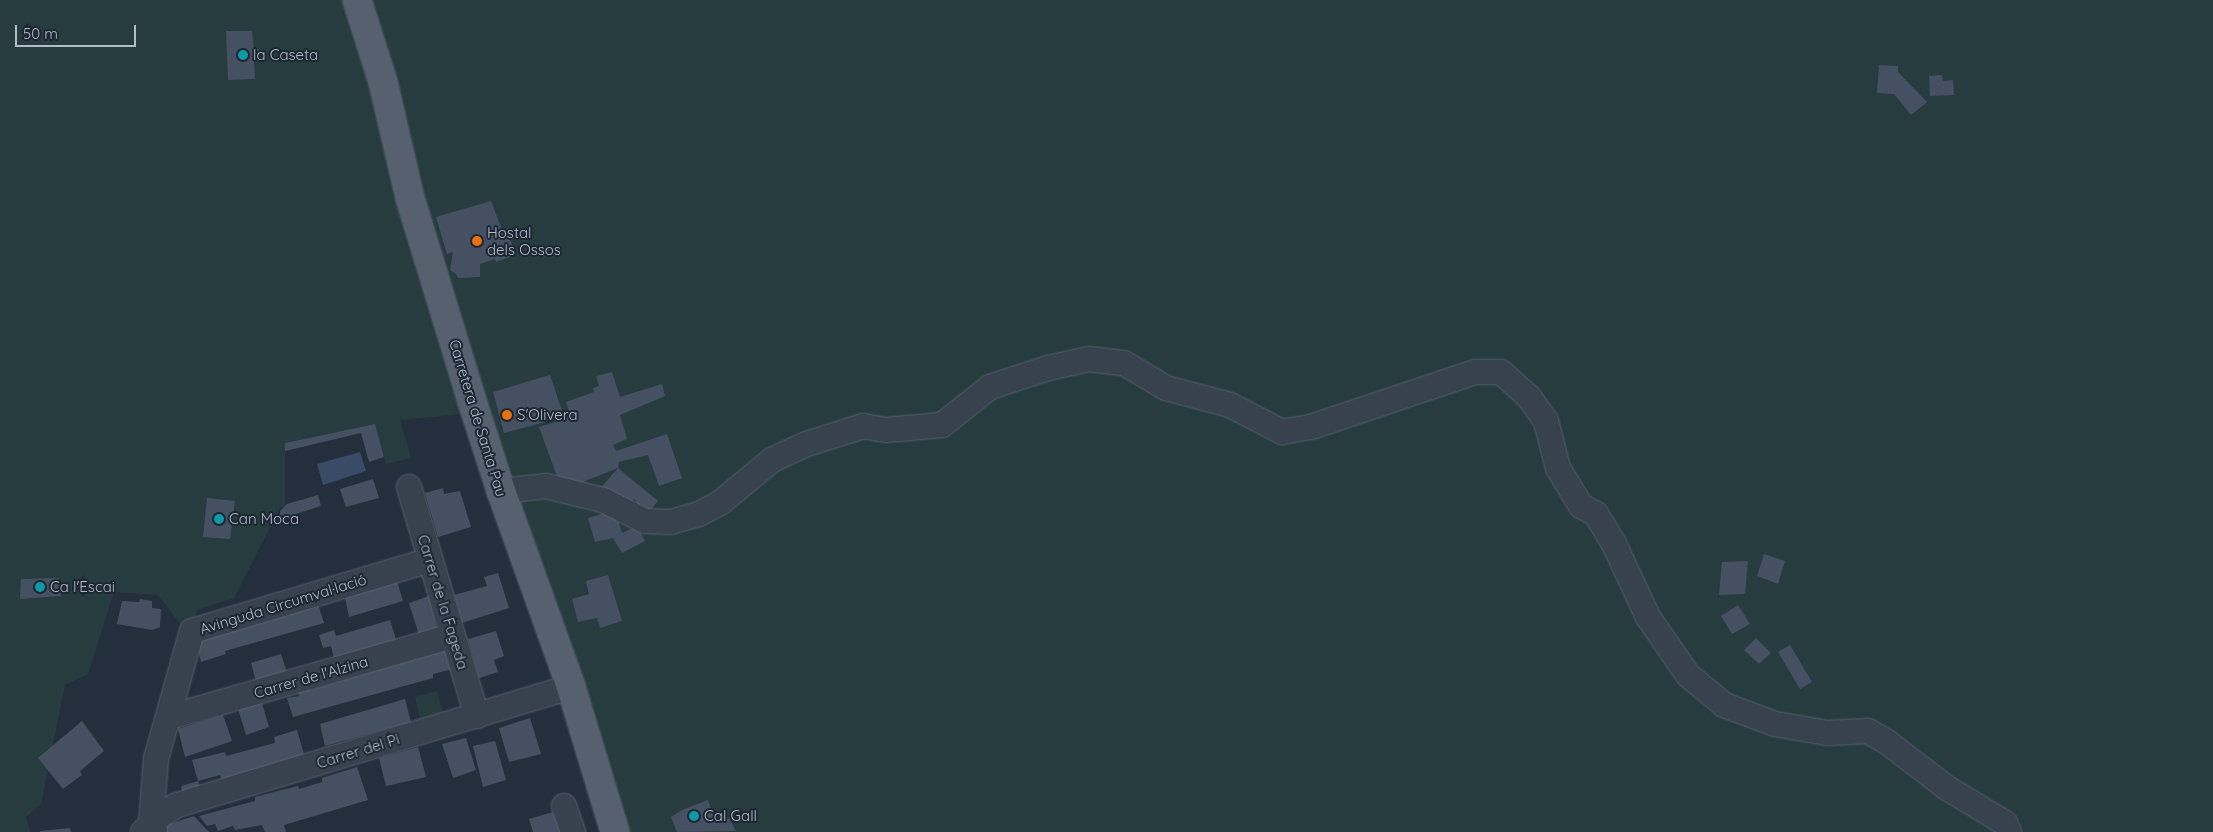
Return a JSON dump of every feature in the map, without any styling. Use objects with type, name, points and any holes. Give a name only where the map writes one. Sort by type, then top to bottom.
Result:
[{"type":"main road","name":"Carretera de Santa Pau","points":[[357,0],[383,82],[410,198],[501,491],[571,687],[615,832]]},
{"type":"street","points":[[501,491],[546,486],[603,500],[645,521],[672,522],[699,514],[713,506],[772,460],[806,444],[863,426],[886,430],[942,425],[990,387],[1048,368],[1089,359],[1124,363],[1166,388],[1230,405],[1282,432],[1310,427],[1475,372],[1501,372],[1529,397],[1546,421],[1558,468],[1581,506],[1596,514],[1614,544],[1648,617],[1688,675],[1724,705],[1775,724],[1827,733],[1868,731],[1948,788],[2005,823],[2009,832]]},
{"type":"street","name":"Carrer de la Fageda","points":[[409,487],[477,716]]},
{"type":"street","name":"Avinguda Circumval·lació","points":[[150,829],[156,759],[170,717],[192,630],[430,560]]},
{"type":"street","name":"Carrer de l'Alzina","points":[[170,717],[453,636]]},
{"type":"street","name":"Carrer del Pi","points":[[150,829],[164,812],[177,805],[571,687]]},
{"type":"street","points":[[564,806],[573,832]]},
{"type":"green space","points":[[0,0],[2213,0],[2213,832],[615,832],[484,412],[400,420],[411,458],[386,464],[375,424],[285,443],[285,506],[280,508],[234,598],[197,610],[193,623],[182,626],[158,595],[114,592],[88,674],[65,685],[41,804],[26,817],[30,832],[0,832]]},
{"type":"green space","points":[[437,691],[443,713],[420,719],[415,697]]},
{"type":"water","points":[[360,452],[366,471],[323,485],[317,464]]},
{"type":"building","name":"la Caseta","points":[[226,31],[252,31],[254,50],[259,49],[261,60],[254,62],[255,79],[228,80]]},
{"type":"building","points":[[1879,65],[1898,66],[1898,72],[1927,102],[1911,115],[1894,94],[1877,93]]},
{"type":"building","points":[[1942,75],[1943,81],[1953,80],[1954,95],[1930,96],[1929,76]]},
{"type":"building","name":"Hostal dels Ossos","points":[[491,201],[502,230],[507,229],[515,255],[496,262],[495,259],[480,264],[480,277],[458,278],[450,270],[453,252],[447,254],[436,217]]},
{"type":"building","points":[[612,372],[620,397],[662,384],[665,396],[620,415],[627,439],[613,445],[616,451],[667,434],[682,478],[659,486],[648,455],[619,462],[618,468],[562,490],[539,427],[562,420],[570,414],[566,402],[594,392],[593,388],[599,386],[596,376]]},
{"type":"building","points":[[550,375],[564,417],[504,433],[493,392]]},
{"type":"building","points":[[375,424],[384,457],[369,462],[361,433],[285,451],[285,443]]},
{"type":"building","points":[[618,468],[658,501],[642,520],[630,510],[637,502],[634,499],[626,508],[599,490]]},
{"type":"building","points":[[373,479],[379,498],[346,507],[340,489]]},
{"type":"building","points":[[443,488],[444,494],[460,491],[471,527],[438,537],[425,493]]},
{"type":"building","points":[[318,495],[321,506],[280,519],[280,511],[287,504]]},
{"type":"building","name":"Can Moca","points":[[207,498],[235,501],[230,539],[203,537]]},
{"type":"building","points":[[615,510],[622,533],[637,526],[645,541],[622,553],[613,538],[595,542],[588,518]]},
{"type":"building","points":[[1764,554],[1785,561],[1778,584],[1757,576]]},
{"type":"building","points":[[1748,561],[1745,594],[1719,595],[1722,562]]},
{"type":"building","points":[[498,573],[509,608],[462,623],[454,595],[487,586],[484,577]]},
{"type":"building","points":[[608,575],[622,621],[600,628],[597,618],[578,622],[572,599],[589,594],[586,581]]},
{"type":"building","name":"Ca l'Escai","points":[[59,578],[61,596],[20,599],[21,579]]},
{"type":"building","points":[[396,578],[403,601],[349,617],[344,593]]},
{"type":"building","points":[[429,596],[437,629],[419,635],[409,603]]},
{"type":"building","points":[[140,599],[152,601],[152,608],[161,609],[160,627],[152,630],[117,624],[122,601],[139,602]]},
{"type":"building","points":[[317,601],[324,623],[225,651],[226,654],[201,662],[197,646],[199,636]]},
{"type":"building","points":[[1738,605],[1750,624],[1732,634],[1721,616]]},
{"type":"building","points":[[390,620],[398,646],[335,663],[331,646],[323,648],[319,635],[334,630],[336,636]]},
{"type":"building","points":[[496,631],[504,656],[494,660],[498,672],[479,678],[468,639]]},
{"type":"building","points":[[1756,638],[1771,653],[1759,664],[1744,650]]},
{"type":"building","points":[[1790,645],[1812,682],[1800,689],[1778,652]]},
{"type":"building","points":[[449,647],[456,668],[433,674],[433,678],[293,717],[287,698],[299,696],[297,689],[309,686],[311,690]]},
{"type":"building","points":[[281,654],[288,676],[257,685],[251,663]]},
{"type":"building","points":[[405,699],[411,722],[325,746],[320,724]]},
{"type":"building","points":[[262,703],[269,727],[246,735],[238,709]]},
{"type":"building","points":[[223,715],[232,741],[185,757],[178,729]]},
{"type":"building","points":[[530,718],[541,754],[509,762],[499,728]]},
{"type":"building","points":[[82,721],[104,751],[80,771],[82,775],[63,789],[38,758]]},
{"type":"building","points":[[297,730],[305,758],[223,784],[220,775],[198,781],[192,760],[225,752],[226,756],[275,743],[274,737]]},
{"type":"building","points":[[466,738],[476,770],[453,778],[442,744]]},
{"type":"building","points":[[495,741],[506,780],[483,787],[473,746]]},
{"type":"building","points":[[418,747],[426,777],[386,786],[379,758]]},
{"type":"building","points":[[357,767],[368,800],[284,825],[286,832],[265,832],[262,825],[235,830],[233,826],[218,831],[215,824],[207,826],[199,816],[255,801],[255,797],[298,786],[299,789],[322,782],[322,778]]},
{"type":"building","points":[[198,781],[201,789],[183,794],[181,786]]},
{"type":"building","name":"Cal Gall","points":[[708,800],[716,822],[729,818],[736,831],[677,832],[671,817],[682,810]]},
{"type":"building","points":[[553,812],[560,832],[533,832],[529,819]]},
{"type":"building","points":[[194,816],[209,832],[165,832],[160,827]]},
{"type":"building","points":[[70,828],[71,832],[40,832],[40,831]]},
{"type":"place","name":"la Caseta","points":[[243,55]]},
{"type":"place","name":"Hostal dels Ossos","points":[[477,241]]},
{"type":"place","name":"S'Olivera","points":[[507,415]]},
{"type":"place","name":"Can Moca","points":[[219,519]]},
{"type":"place","name":"Ca l'Escai","points":[[40,587]]},
{"type":"place","name":"Cal Gall","points":[[694,816]]}]
